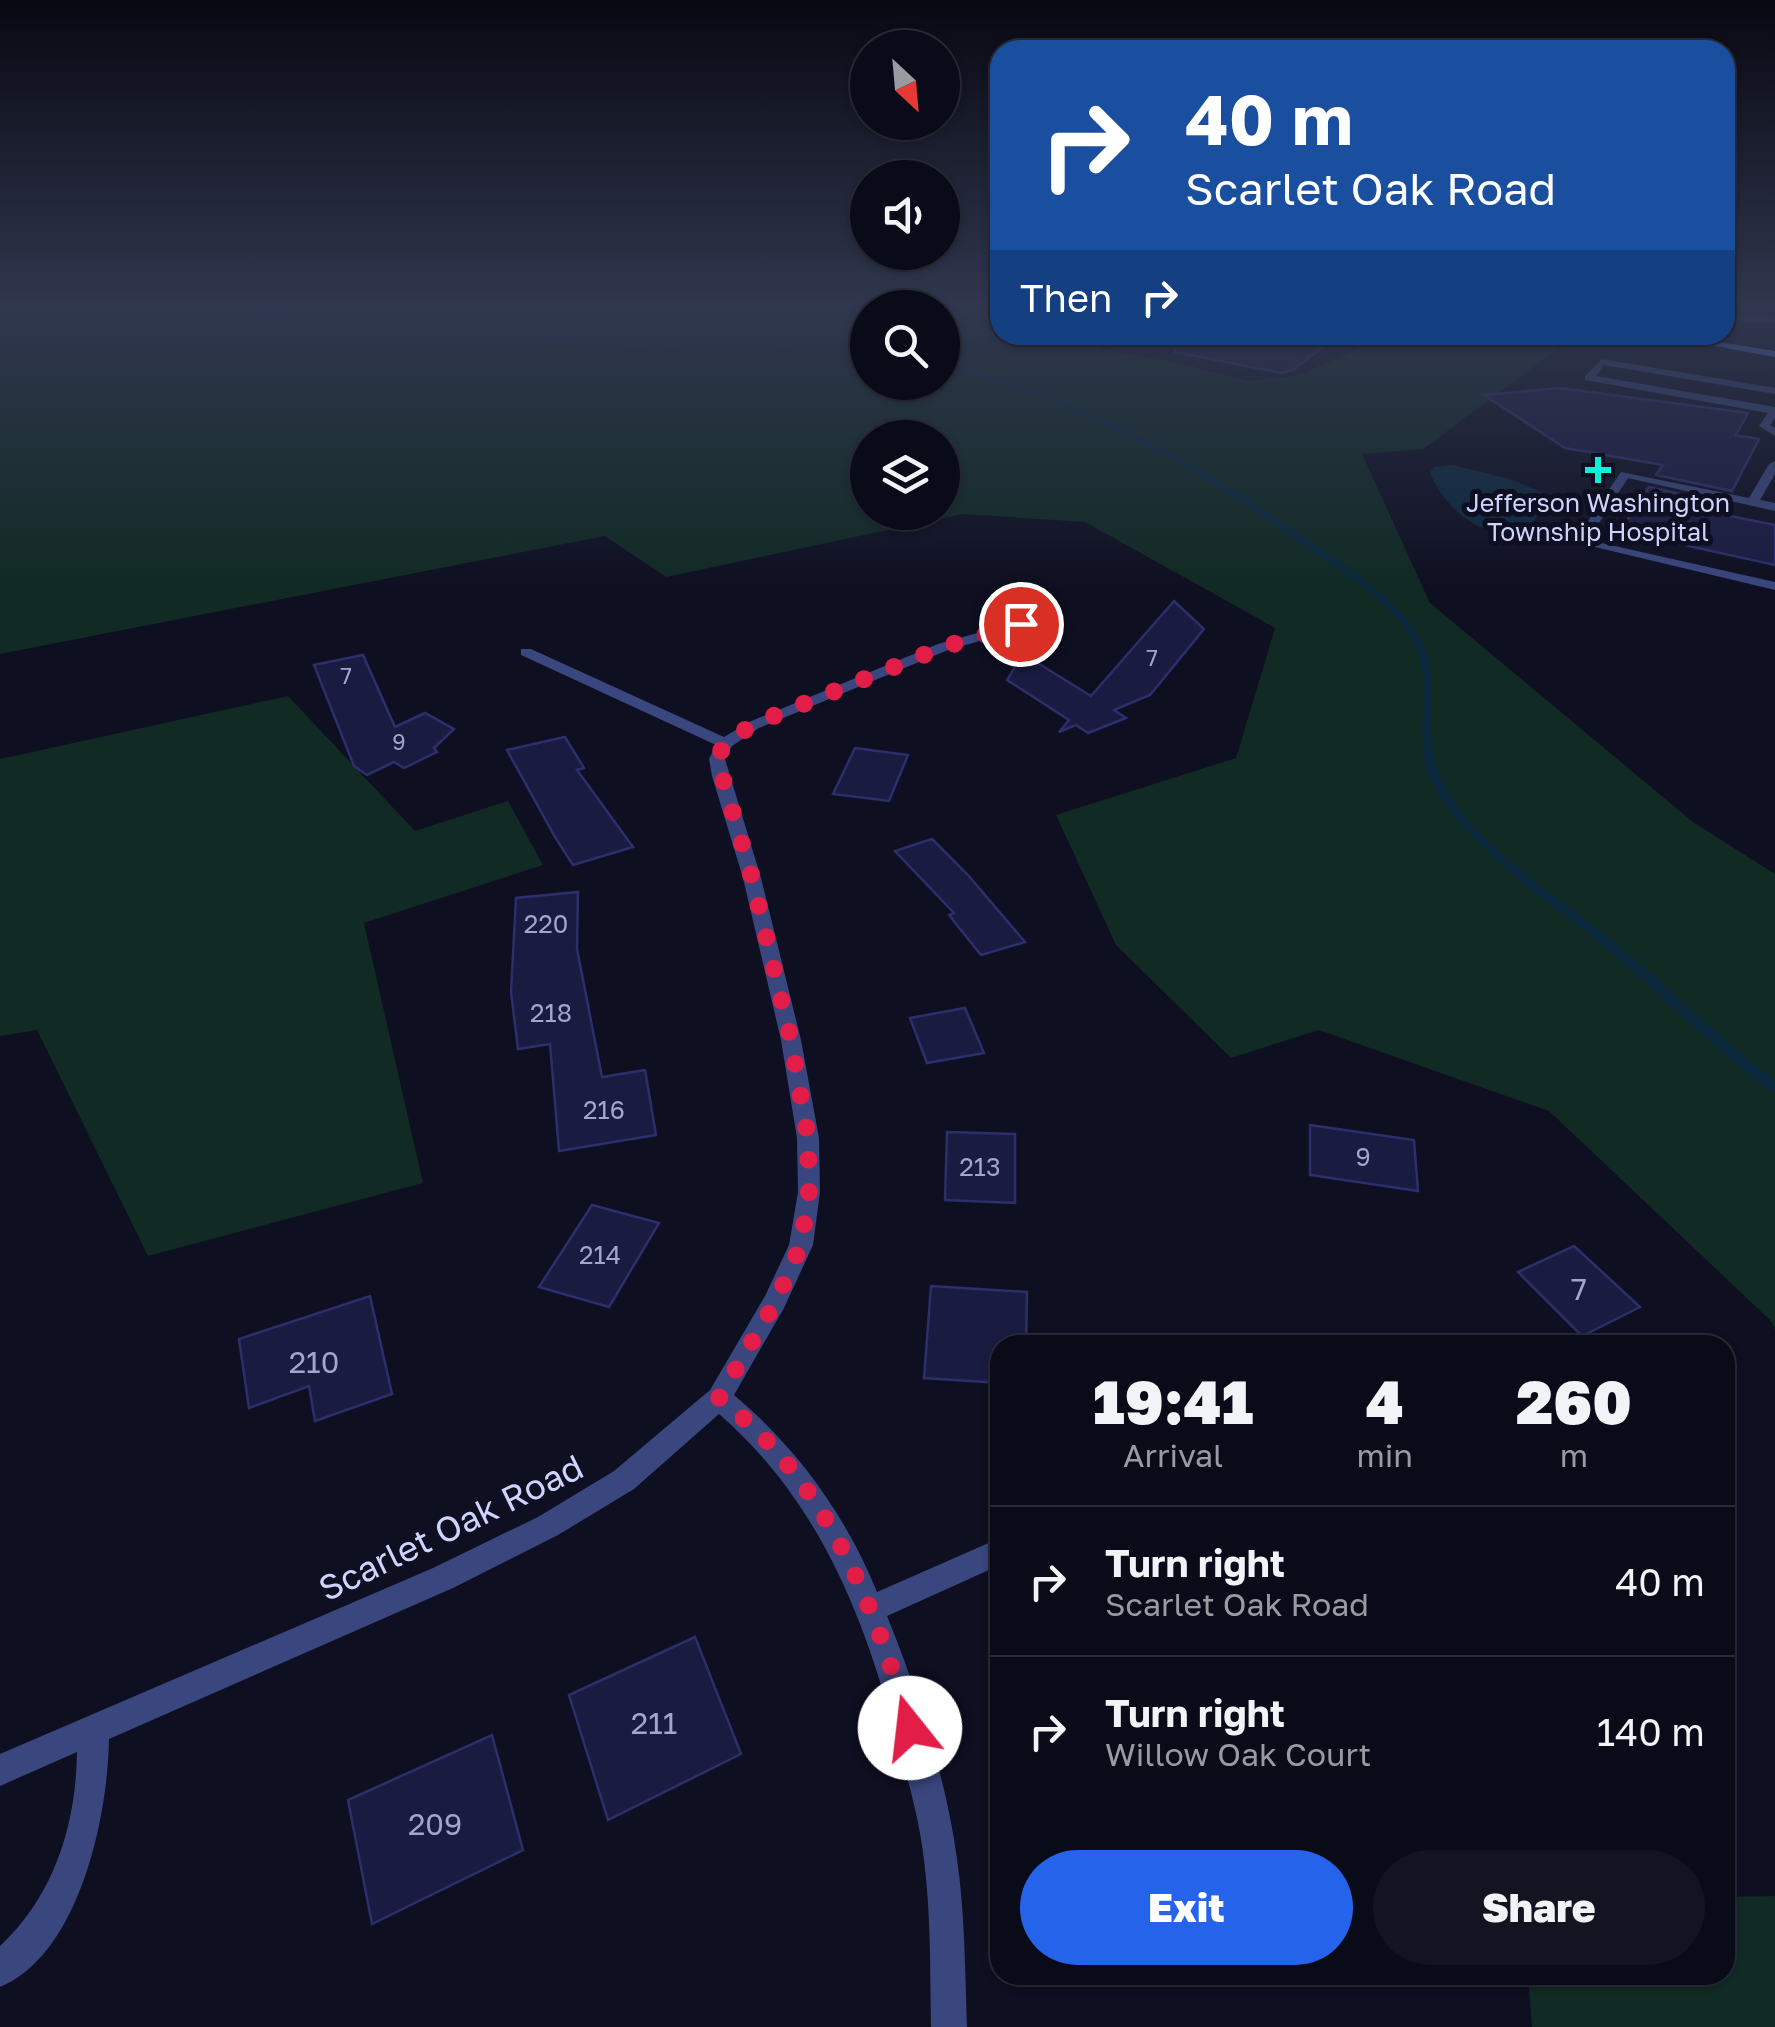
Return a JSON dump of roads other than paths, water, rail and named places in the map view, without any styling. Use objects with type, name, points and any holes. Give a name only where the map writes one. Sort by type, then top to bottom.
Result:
[{"type":"street","points":[[1696,401],[1775,411],[1770,430],[1746,418]]},
{"type":"street","points":[[1753,502],[1775,464]]},
{"type":"street","points":[[1775,507],[1625,474],[1580,542],[1775,586]]},
{"type":"street","points":[[526,652],[725,743],[754,724],[943,647],[1021,624]]},
{"type":"street","name":"Scarlet Oak Road","points":[[0,1770],[443,1578],[548,1526],[624,1480],[719,1398],[776,1301],[801,1245],[809,1192],[808,1138],[791,1040],[752,878],[720,776],[717,759],[725,743]]},
{"type":"street","points":[[719,1398],[760,1428],[800,1480],[838,1540],[871,1609],[925,1782],[941,1860],[948,2027]]},
{"type":"street","points":[[871,1609],[990,1555]]},
{"type":"street","points":[[0,1970],[50,1916],[69,1878],[86,1832],[94,1782],[93,1730]]},
{"type":"water","points":[[1453,465],[1510,479],[1549,495],[1532,522],[1517,530],[1486,529],[1457,512],[1436,486],[1430,472],[1434,467]]},
{"type":"waterway","points":[[1058,401],[1144,440],[1237,495],[1351,575],[1400,617],[1424,657],[1432,771],[1455,810],[1520,874],[1615,949],[1775,1087]]},
{"type":"place","name":"Jefferson Washington Township Hospital","points":[[1598,470]]}]
